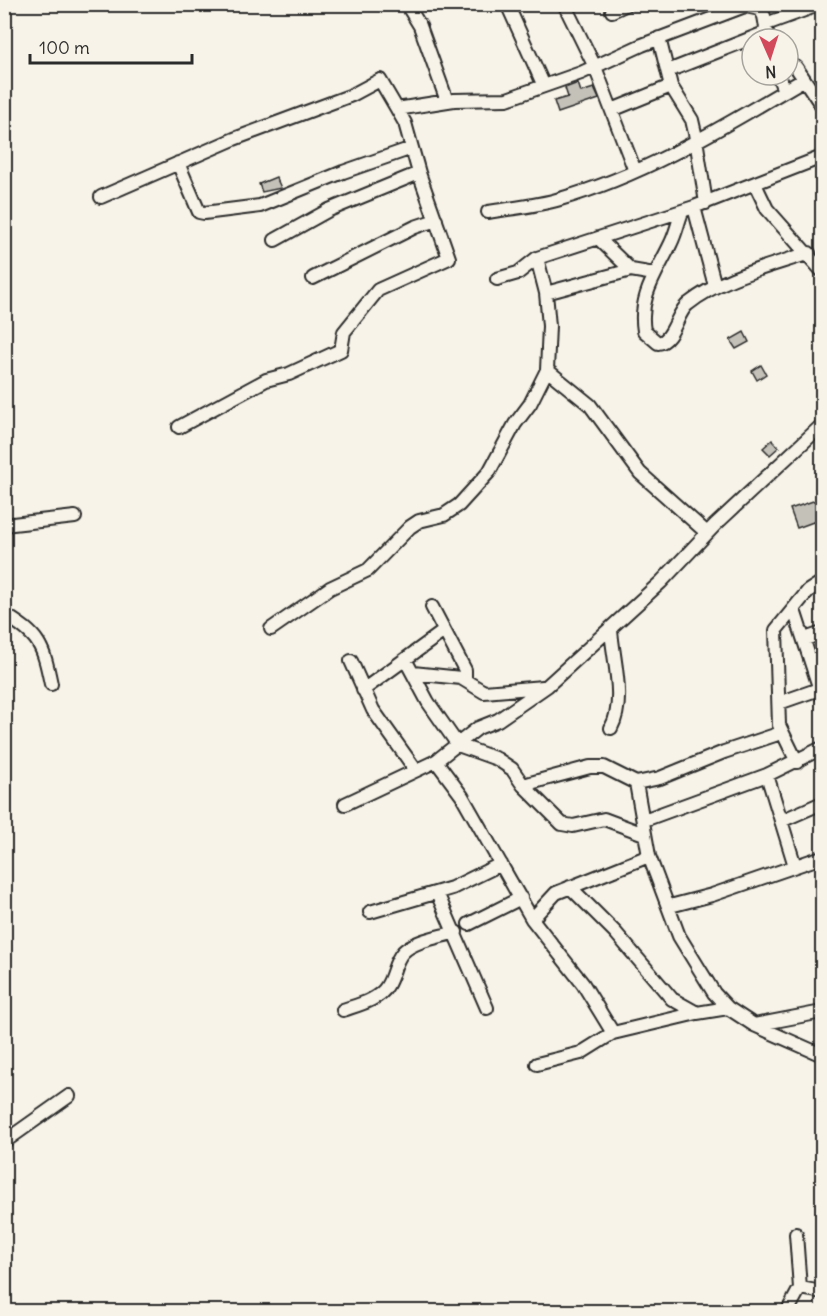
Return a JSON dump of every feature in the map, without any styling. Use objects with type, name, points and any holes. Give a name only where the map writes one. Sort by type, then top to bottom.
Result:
[{"type":"street","points":[[507,4],[544,86]]},
{"type":"street","points":[[564,4],[595,67],[635,171]]},
{"type":"street","points":[[612,11],[627,4]]},
{"type":"street","points":[[775,27],[821,4]]},
{"type":"street","points":[[397,109],[477,98],[507,99],[595,67],[659,38],[750,5],[760,9],[766,27]]},
{"type":"street","points":[[409,8],[420,26],[447,101]]},
{"type":"street","points":[[659,38],[671,87],[692,120],[698,142],[706,203]]},
{"type":"street","points":[[668,71],[740,42]]},
{"type":"street","points":[[800,74],[822,106]]},
{"type":"street","points":[[102,197],[234,139],[352,95],[380,80],[405,123],[419,173],[449,258],[378,290],[344,332],[341,350],[289,374],[267,380],[179,427]]},
{"type":"street","points":[[488,212],[559,199],[635,171],[698,142],[803,80]]},
{"type":"street","points":[[612,110],[671,87]]},
{"type":"street","points":[[782,87],[784,91]]},
{"type":"street","points":[[178,163],[199,212],[204,213],[260,206],[343,172],[412,148]]},
{"type":"street","points":[[496,279],[519,273],[537,258],[688,210],[822,157]]},
{"type":"street","points":[[275,240],[329,210],[419,173]]},
{"type":"street","points":[[755,184],[767,209],[809,253],[822,271]]},
{"type":"street","points":[[688,210],[645,296],[642,318],[644,332],[658,344],[667,339],[686,305],[715,286],[809,253]]},
{"type":"street","points":[[688,210],[715,286]]},
{"type":"street","points":[[313,278],[415,227],[436,220]]},
{"type":"street","points":[[598,238],[631,270]]},
{"type":"street","points":[[271,629],[330,588],[368,570],[419,521],[444,515],[459,505],[489,472],[509,434],[530,404],[547,370],[549,326],[546,293],[537,258]]},
{"type":"street","points":[[546,293],[631,270],[654,274]]},
{"type":"street","points":[[547,370],[590,405],[640,473],[707,533]]},
{"type":"street","points":[[345,804],[436,761],[478,728],[498,720],[547,686],[610,630],[707,533],[822,425]]},
{"type":"street","points":[[4,525],[75,517]]},
{"type":"street","points":[[796,762],[781,733],[776,630],[808,591],[822,582]]},
{"type":"street","points":[[808,591],[822,588]]},
{"type":"street","points":[[432,607],[465,670],[465,679]]},
{"type":"street","points":[[779,703],[822,691],[794,609]]},
{"type":"street","points":[[4,614],[24,626],[44,650],[51,684]]},
{"type":"street","points":[[610,630],[617,704],[616,720],[611,728]]},
{"type":"street","points":[[363,690],[406,661],[444,631]]},
{"type":"street","points":[[805,639],[822,633]]},
{"type":"street","points":[[351,661],[373,710],[416,769]]},
{"type":"street","points":[[406,661],[428,702],[458,745],[497,759],[512,769],[523,785],[551,815],[567,826],[604,819],[644,834]]},
{"type":"street","points":[[412,674],[465,679],[484,692],[547,686]]},
{"type":"street","points":[[523,785],[590,767],[604,766],[636,783],[660,778],[724,752],[781,733]]},
{"type":"street","points":[[644,820],[767,774],[822,748]]},
{"type":"street","points":[[436,761],[462,796],[532,919],[583,984],[613,1033]]},
{"type":"street","points":[[767,774],[795,866]]},
{"type":"street","points":[[636,783],[650,856],[679,936],[694,962],[728,1008],[754,1025],[822,1055]]},
{"type":"street","points":[[782,821],[822,803]]},
{"type":"street","points":[[532,919],[556,893],[650,856]]},
{"type":"street","points":[[670,906],[712,895],[822,856]]},
{"type":"street","points":[[370,912],[478,877],[501,864]]},
{"type":"street","points":[[570,887],[615,932],[672,999],[697,1012]]},
{"type":"street","points":[[437,892],[487,1008]]},
{"type":"street","points":[[470,924],[521,898]]},
{"type":"street","points":[[343,1010],[363,1004],[387,987],[394,965],[413,945],[456,932]]},
{"type":"street","points":[[537,1064],[580,1053],[613,1033],[697,1012],[728,1008]]},
{"type":"street","points":[[754,1025],[822,1012]]},
{"type":"street","points":[[4,1142],[69,1096]]},
{"type":"street","points":[[787,1311],[800,1288],[801,1266],[796,1234]]},
{"type":"street","points":[[800,1288],[822,1292]]},
{"type":"building","points":[[578,83],[581,92],[594,88],[599,99],[558,113],[554,101],[568,97],[565,88]]},
{"type":"building","points":[[276,177],[281,188],[262,192],[259,184]]},
{"type":"building","points":[[744,332],[749,342],[736,349],[730,340]]},
{"type":"building","points":[[761,365],[766,374],[757,380],[752,371]]},
{"type":"building","points":[[772,440],[779,447],[770,455],[763,448]]},
{"type":"building","points":[[819,499],[822,508],[822,537],[816,521],[797,528],[790,509]]}]
